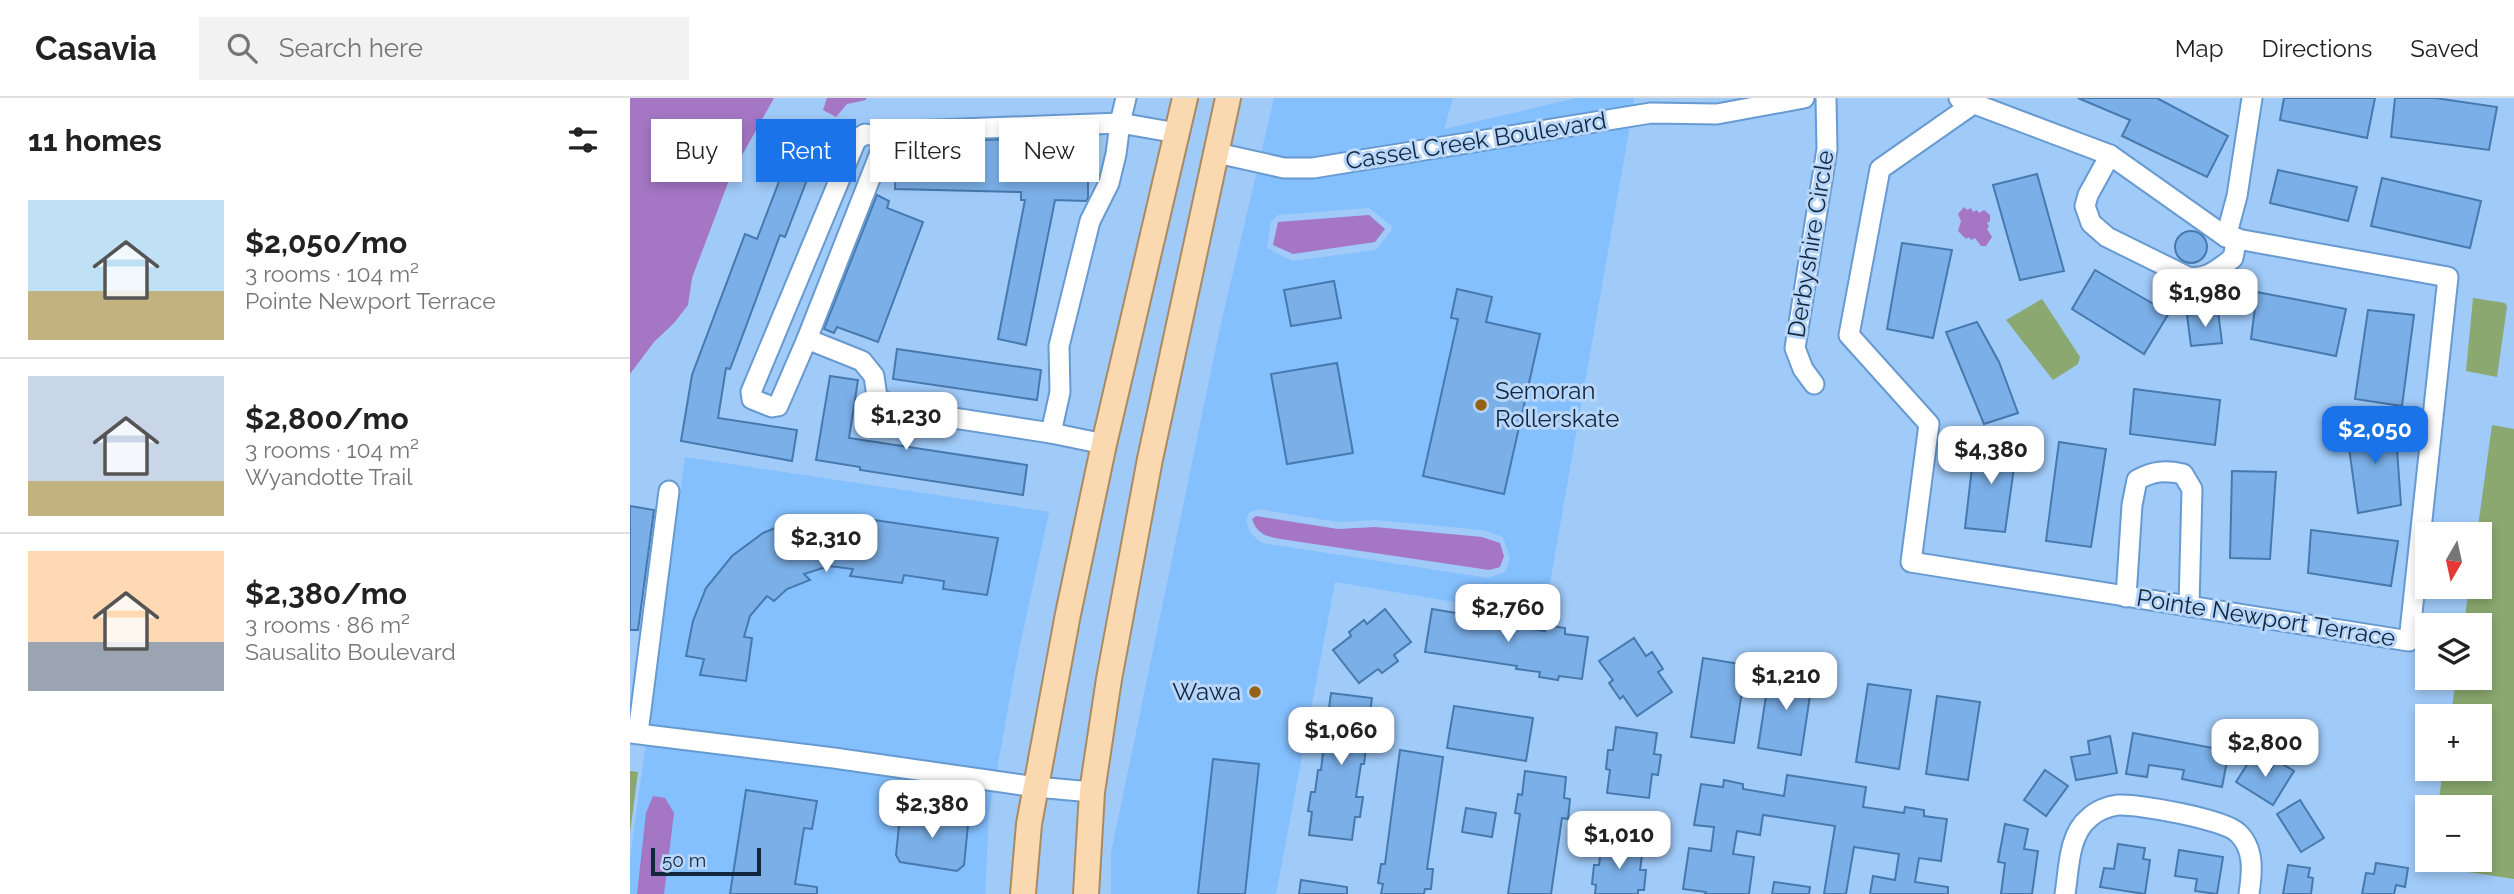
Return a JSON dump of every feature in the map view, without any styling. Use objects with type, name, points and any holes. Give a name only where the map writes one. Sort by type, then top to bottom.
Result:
[{"type":"main road","points":[[1023,894],[1029,824],[1068,614],[1104,444],[1185,98]]},
{"type":"main road","points":[[1086,894],[1092,792],[1109,679],[1150,459],[1228,98]]},
{"type":"street","points":[[1051,433],[1060,392],[1059,346],[1090,221],[1108,183],[1116,154],[1126,98]]},
{"type":"street","name":"Cassel Creek Boulevard","points":[[1651,113],[1689,98]]},
{"type":"street","name":"Cassel Creek Boulevard","points":[[1217,153],[1284,168],[1313,168],[1651,113],[1717,114],[1804,98]]},
{"type":"street","name":"Derbyshire Circle","points":[[1814,384],[1802,369],[1795,348],[1827,149],[1826,98]]},
{"type":"street","points":[[1947,98],[1968,100]]},
{"type":"street","points":[[2110,155],[2088,195],[2085,206],[2091,223],[2107,237],[2188,277],[2199,279],[2233,258],[2232,237],[2252,98]]},
{"type":"street","name":"Pointe Newport Terrace","points":[[1968,100],[2110,155],[2232,237],[2448,277],[2409,641],[1911,562],[1929,424],[1849,335],[1880,169],[1968,100]]},
{"type":"street","points":[[985,128],[1120,123],[1177,133]]},
{"type":"street","points":[[870,135],[865,134],[856,140],[751,392],[752,399],[772,407],[778,406],[870,179]]},
{"type":"street","points":[[807,340],[862,361],[874,376],[877,397],[895,409],[1104,444]]},
{"type":"street","points":[[2126,597],[2132,505],[2137,480],[2152,472],[2170,471],[2183,474],[2192,489],[2189,606]]},
{"type":"street","points":[[669,491],[634,733],[1092,792]]},
{"type":"street","points":[[2065,894],[2072,848],[2078,831],[2088,818],[2104,808],[2119,805],[2222,823],[2237,832],[2246,843],[2251,857],[2249,894]]},
{"type":"shaded area","points":[[630,98],[774,98],[762,119],[756,119],[756,130],[742,155],[742,119],[651,119],[651,182],[728,182],[692,278],[688,305],[654,342],[630,374]]},
{"type":"shaded area","points":[[827,98],[866,100],[847,104],[836,117],[823,110]]},
{"type":"shaded area","points":[[1274,98],[1453,98],[1444,129],[1577,98],[1634,98],[1633,107],[1313,159],[1285,159],[1261,154]]},
{"type":"shaded area","points":[[1630,125],[1544,617],[1335,582],[1276,894],[1111,894],[1111,853],[1220,328],[1257,171]],"holes":[[[1369,208],[1392,226],[1376,250],[1292,261],[1267,248],[1271,221],[1278,215]],[[1258,509],[1338,522],[1376,520],[1483,530],[1503,537],[1510,558],[1505,572],[1488,578],[1262,543],[1250,533],[1246,520],[1249,513]]]},
{"type":"shaded area","points":[[1964,207],[1979,213],[1984,210],[1990,215],[1987,229],[1992,237],[1986,246],[1981,246],[1975,238],[1966,239],[1958,231],[1961,221],[1958,214]]},
{"type":"shaded area","points":[[1369,215],[1385,229],[1375,242],[1293,254],[1273,245],[1278,222]]},
{"type":"shaded area","points":[[685,457],[1049,512],[1017,659],[989,813],[985,894],[630,894],[630,858]]},
{"type":"shaded area","points":[[1256,516],[1338,529],[1375,527],[1482,537],[1500,543],[1504,556],[1500,567],[1489,570],[1287,540],[1261,533],[1252,519]]},
{"type":"shaded area","points":[[653,796],[665,798],[674,813],[664,894],[637,894],[646,813]]},
{"type":"green space","points":[[2473,298],[2505,303],[2507,307],[2497,377],[2466,371]]},
{"type":"green space","points":[[2042,299],[2080,357],[2078,364],[2053,380],[2006,320]]},
{"type":"green space","points":[[2492,425],[2514,429],[2514,879],[2468,872],[2492,872],[2492,795],[2440,795],[2441,781],[2492,781],[2492,704],[2453,704],[2454,690],[2492,690],[2492,613],[2466,613],[2467,599],[2492,599],[2492,522],[2479,522]]},
{"type":"green space","points":[[630,771],[638,772],[630,833]]},
{"type":"building","points":[[2078,98],[2157,98],[2228,136],[2207,177],[2122,136],[2130,120]]},
{"type":"building","points":[[2284,98],[2375,98],[2367,138],[2280,120]]},
{"type":"building","points":[[2395,98],[2435,98],[2497,107],[2489,150],[2391,137]]},
{"type":"building","points":[[999,139],[999,182],[1088,182],[1086,201],[1055,200],[1026,345],[998,339],[1025,200],[1021,200],[1021,192],[895,189],[895,182],[985,182],[985,140]]},
{"type":"building","points":[[2278,170],[2357,187],[2348,221],[2270,203]]},
{"type":"building","points":[[2037,174],[2064,271],[2020,280],[1993,185]]},
{"type":"building","points":[[2382,178],[2481,201],[2470,248],[2371,226]]},
{"type":"building","points":[[779,182],[806,182],[785,237],[780,235],[730,369],[726,368],[718,418],[797,430],[792,461],[681,441],[692,375],[745,234],[757,239]]},
{"type":"building","points":[[877,195],[889,201],[887,208],[923,222],[878,342],[837,327],[834,333],[824,329]]},
{"type":"building","points":[[2191,231],[2202,236],[2207,247],[2202,258],[2191,263],[2180,258],[2175,247],[2180,236]]},
{"type":"building","points":[[1902,243],[1952,250],[1933,338],[1887,329]]},
{"type":"building","points":[[2095,270],[2169,313],[2144,354],[2072,309]]},
{"type":"building","points":[[1334,281],[1341,318],[1291,326],[1284,290]]},
{"type":"building","name":"Semoran Rollerskate","points":[[1457,289],[1492,297],[1486,322],[1540,334],[1504,494],[1423,476],[1458,319],[1451,318]]},
{"type":"building","points":[[2257,292],[2346,309],[2336,356],[2251,339]]},
{"type":"building","points":[[2368,310],[2414,315],[2402,406],[2355,399]]},
{"type":"building","points":[[2218,311],[2222,343],[2191,346],[2187,315]]},
{"type":"building","points":[[1977,322],[1999,362],[2018,413],[1984,424],[1946,332]]},
{"type":"building","points":[[897,349],[1041,370],[1037,400],[893,379]]},
{"type":"building","points":[[1337,363],[1353,453],[1287,464],[1271,374]]},
{"type":"building","points":[[830,376],[858,380],[849,438],[1027,465],[1023,495],[860,470],[860,467],[816,460]]},
{"type":"building","points":[[2134,389],[2220,400],[2215,445],[2130,434]]},
{"type":"building","points":[[2395,422],[2401,505],[2358,513],[2346,426]]},
{"type":"building","points":[[1975,441],[2017,446],[2005,532],[1965,528]]},
{"type":"building","points":[[2059,442],[2106,449],[2091,547],[2046,541]]},
{"type":"building","points":[[2232,471],[2276,472],[2270,559],[2230,558]]},
{"type":"building","points":[[630,506],[654,510],[638,630],[630,630]]},
{"type":"building","points":[[840,515],[998,538],[987,595],[943,589],[944,581],[904,575],[902,583],[850,576],[853,569],[829,566],[804,574],[810,580],[787,589],[774,601],[767,596],[750,616],[744,637],[752,638],[746,681],[700,675],[704,659],[686,656],[693,621],[706,588],[732,556],[763,533],[795,520]]},
{"type":"building","points":[[2311,530],[2398,541],[2391,586],[2308,573]]},
{"type":"building","points":[[1385,609],[1411,642],[1394,655],[1398,661],[1382,673],[1378,669],[1359,683],[1333,650],[1351,636],[1349,632],[1364,620],[1367,624]]},
{"type":"building","points":[[1432,609],[1511,622],[1510,626],[1545,631],[1546,625],[1565,628],[1565,634],[1588,637],[1582,679],[1559,676],[1558,680],[1539,677],[1540,672],[1516,669],[1517,666],[1425,652]]},
{"type":"building","points":[[1634,638],[1646,656],[1652,652],[1663,669],[1658,672],[1672,692],[1637,716],[1623,696],[1620,699],[1609,683],[1613,680],[1599,661]]},
{"type":"building","points":[[1703,658],[1746,665],[1734,743],[1691,737]]},
{"type":"building","points":[[1770,670],[1813,676],[1801,755],[1758,748]]},
{"type":"building","points":[[1868,684],[1911,690],[1899,769],[1856,762]]},
{"type":"building","points":[[1331,693],[1372,698],[1369,720],[1376,721],[1373,741],[1367,740],[1364,764],[1361,764],[1356,797],[1363,797],[1360,817],[1355,817],[1352,840],[1309,835],[1312,812],[1308,811],[1311,792],[1315,792],[1318,770],[1321,770],[1325,735],[1321,735],[1323,716],[1328,716]]},
{"type":"building","points":[[1937,696],[1980,702],[1968,780],[1926,774]]},
{"type":"building","points":[[1454,706],[1533,718],[1526,761],[1447,748]]},
{"type":"building","points":[[1616,727],[1657,733],[1654,754],[1661,755],[1658,775],[1652,774],[1649,798],[1607,793],[1610,770],[1606,769],[1608,750],[1613,750]]},
{"type":"building","points":[[2133,733],[2229,751],[2222,787],[2182,779],[2184,770],[2149,765],[2147,777],[2126,774]]},
{"type":"building","points":[[2110,736],[2117,773],[2076,780],[2071,757],[2090,754],[2088,741]]},
{"type":"building","points":[[1400,750],[1443,757],[1427,869],[1433,869],[1431,889],[1425,889],[1424,894],[1381,894],[1383,884],[1378,883],[1381,864],[1385,864]]},
{"type":"building","points":[[2252,757],[2271,769],[2276,760],[2294,771],[2273,805],[2236,782]]},
{"type":"building","points":[[1213,759],[1259,764],[1245,894],[1198,894]]},
{"type":"building","points":[[2045,770],[2068,786],[2046,816],[2024,800]]},
{"type":"building","points":[[1525,771],[1566,777],[1564,798],[1570,799],[1568,819],[1562,818],[1551,894],[1508,894],[1520,814],[1515,813],[1518,794],[1522,795]]},
{"type":"building","points":[[1787,775],[1866,787],[1863,807],[1904,813],[1905,807],[1924,810],[1924,816],[1947,819],[1941,861],[1919,858],[1915,882],[1948,887],[1948,894],[1870,894],[1873,876],[1895,880],[1899,854],[1854,847],[1846,894],[1824,894],[1835,826],[1763,815],[1760,835],[1737,831],[1733,854],[1754,857],[1749,894],[1705,894],[1706,892],[1683,889],[1689,848],[1711,851],[1714,827],[1694,825],[1701,784],[1723,787],[1724,780],[1743,784],[1743,789],[1784,796]]},
{"type":"building","points":[[746,790],[817,801],[812,829],[804,828],[795,884],[817,887],[817,894],[730,894]]},
{"type":"building","points":[[2300,800],[2324,838],[2301,852],[2277,814]]},
{"type":"building","points":[[905,808],[963,818],[968,825],[964,865],[957,871],[900,862],[896,855],[900,816]]},
{"type":"building","points":[[1466,808],[1496,813],[1492,837],[1462,832]]},
{"type":"building","points":[[2005,824],[2028,829],[2024,849],[2038,851],[2032,894],[2001,894],[2005,863],[1998,862]]},
{"type":"building","points":[[1602,843],[1643,848],[1640,870],[1646,870],[1644,890],[1638,890],[1638,894],[1595,894],[1596,885],[1592,884],[1594,865],[1599,865]]},
{"type":"building","points":[[2118,844],[2145,848],[2143,859],[2150,860],[2145,894],[2100,887],[2104,868],[2114,869]]},
{"type":"building","points":[[2179,850],[2223,857],[2217,894],[2195,891],[2197,879],[2175,876]]},
{"type":"building","points":[[2376,863],[2408,868],[2405,887],[2396,885],[2394,894],[2362,894],[2366,873],[2374,874]]},
{"type":"building","points":[[2288,865],[2310,868],[2308,877],[2313,878],[2311,894],[2283,894]]},
{"type":"building","points":[[1301,880],[1347,887],[1347,894],[1299,894]]},
{"type":"building","points":[[1774,882],[1810,887],[1809,894],[1772,894]]},
{"type":"place","name":"Semoran Rollerskate","points":[[1481,405]]},
{"type":"place","name":"Wawa","points":[[1255,692]]}]
